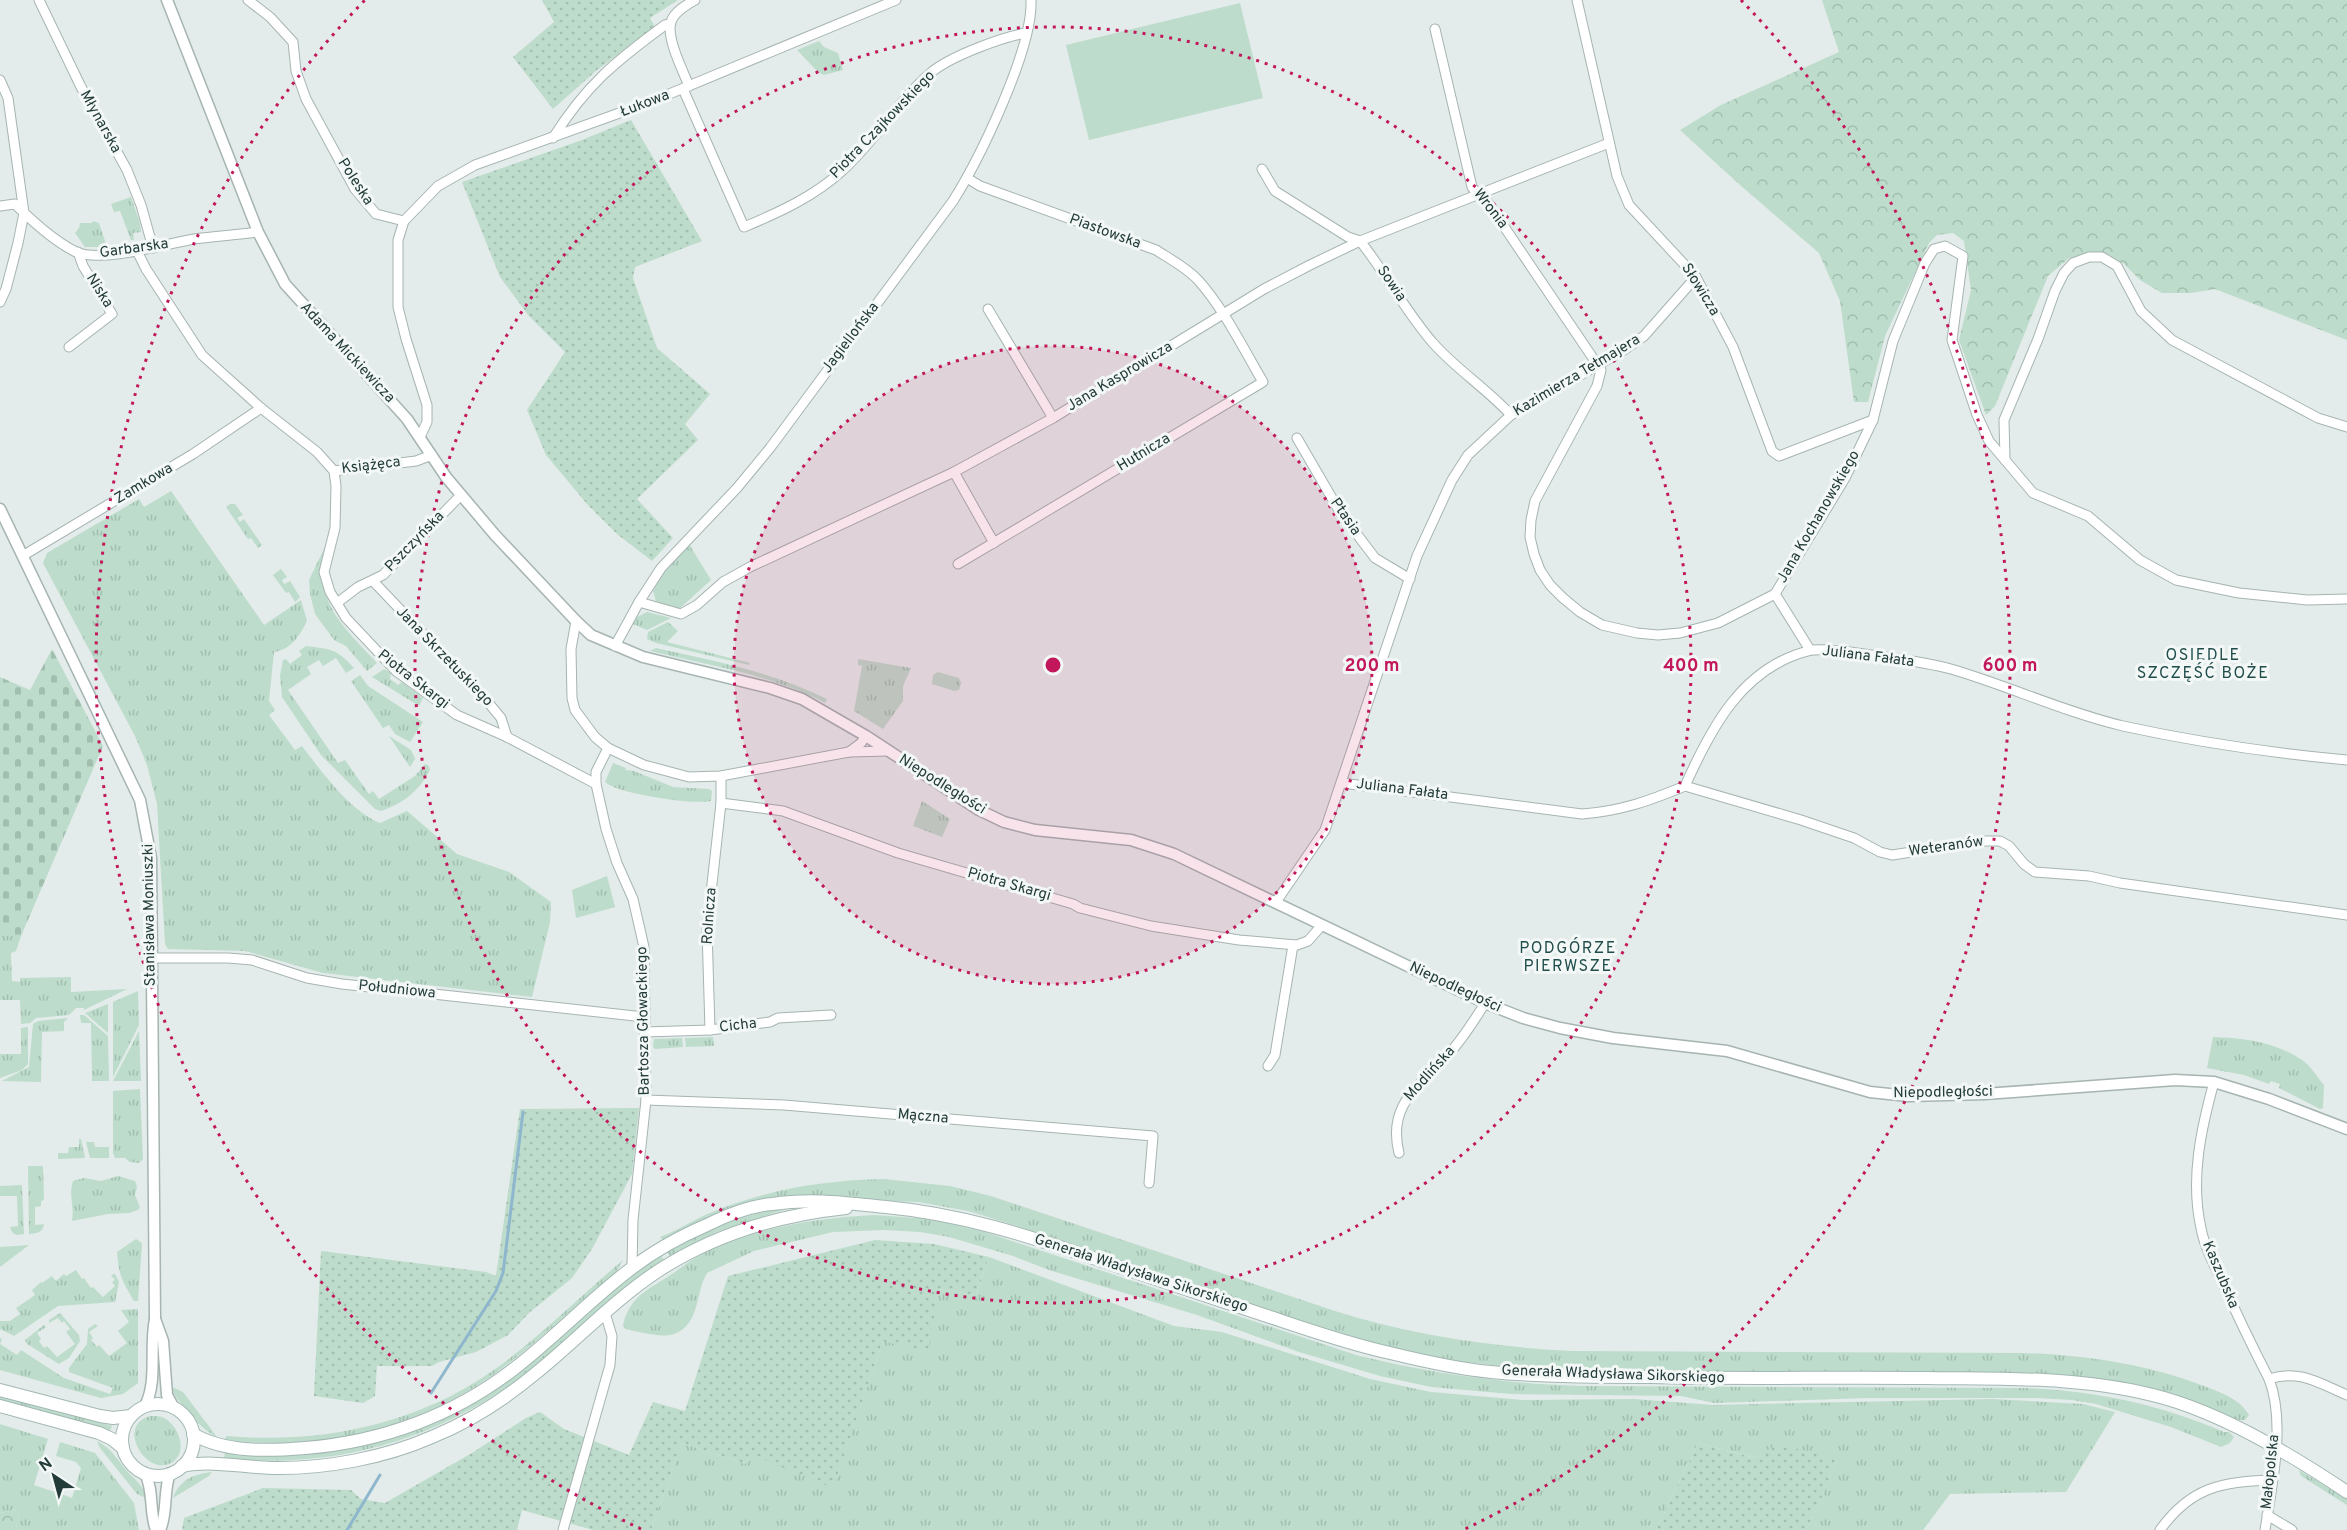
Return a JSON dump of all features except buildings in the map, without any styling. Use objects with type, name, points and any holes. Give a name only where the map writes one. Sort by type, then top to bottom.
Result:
[{"type":"main road","name":"Generała Władysława Sikorskiego","points":[[193,1434],[206,1441],[232,1448],[291,1449],[358,1441],[404,1429],[451,1409],[498,1381],[632,1267],[660,1248],[695,1230],[720,1218],[765,1204],[796,1201],[849,1201],[921,1209],[985,1224],[1025,1235],[1359,1346],[1489,1372],[1590,1377],[2040,1378],[2130,1390],[2169,1399],[2224,1421],[2347,1491]]},
{"type":"main road","name":"Generała Władysława Sikorskiego","points":[[182,1466],[205,1463],[272,1468],[326,1464],[376,1455],[432,1438],[480,1413],[509,1394],[657,1272],[721,1238],[782,1218],[878,1206]]},
{"type":"main road","points":[[0,1390],[100,1416],[112,1418],[131,1416]]},
{"type":"main road","points":[[0,1407],[99,1433],[112,1439],[123,1448],[133,1466],[153,1475],[170,1473],[182,1466],[190,1455],[193,1434],[187,1418],[174,1408],[165,1405],[145,1406],[131,1416],[124,1427],[123,1448]]},
{"type":"street","name":"Młynarska","points":[[39,0],[81,87],[127,170],[141,205],[153,248]]},
{"type":"street","name":"Adama Mickiewicza","points":[[168,0],[258,232],[274,268],[285,284],[407,419],[461,495],[495,535],[591,635],[615,646]]},
{"type":"street","name":"Poleska","points":[[248,0],[270,17],[294,42],[296,71],[306,99],[356,189],[376,214],[404,221]]},
{"type":"street","points":[[686,87],[671,38],[670,24],[675,15],[695,0]]},
{"type":"street","name":"Łukowa","points":[[404,221],[438,186],[475,165],[686,87],[896,0]]},
{"type":"street","name":"Jagiellońska","points":[[615,646],[661,568],[737,488],[770,448],[968,178],[1017,64],[1031,12],[1031,0]]},
{"type":"street","name":"Słowicza","points":[[1577,0],[1617,176],[1629,205],[1696,278],[1733,347],[1772,451],[1779,456],[1873,420]]},
{"type":"street","points":[[553,138],[570,110],[600,76],[665,25],[670,24]]},
{"type":"street","name":"Wronia","points":[[1435,29],[1472,187],[1476,192],[1482,194],[1599,364]]},
{"type":"street","name":"Piotra Czajkowskiego","points":[[686,87],[744,227],[820,189],[858,154],[935,70],[980,48],[1026,33]]},
{"type":"street","points":[[0,80],[8,98],[24,213],[12,266],[0,302]]},
{"type":"street","name":"Jana Kasprowicza","points":[[639,602],[681,614],[697,605],[723,582],[750,567],[954,472],[1053,418],[1264,289],[1360,241],[1609,143]]},
{"type":"street","name":"Sowia","points":[[1262,169],[1275,191],[1348,237],[1360,241],[1432,342],[1511,415]]},
{"type":"street","name":"Piastowska","points":[[968,178],[985,187],[1156,250],[1197,280],[1223,315]]},
{"type":"street","name":"Garbarska","points":[[0,206],[15,204],[78,252],[92,255],[137,251],[196,239],[258,232]]},
{"type":"street","points":[[404,221],[398,240],[398,307],[427,405],[426,422],[420,437]]},
{"type":"street","name":"Jana Kochanowskiego","points":[[1599,364],[1601,375],[1597,386],[1536,501],[1531,520],[1530,537],[1534,554],[1550,585],[1580,612],[1619,630],[1658,635],[1680,633],[1718,623],[1775,594],[1845,478],[1873,420],[1897,330],[1925,263],[1934,249],[1945,246],[1963,256],[1952,340],[1977,415],[1989,441],[2006,460]]},
{"type":"street","points":[[137,251],[146,269],[202,355],[261,408]]},
{"type":"street","name":"Niska","points":[[69,347],[112,314],[83,266],[78,252]]},
{"type":"street","points":[[2347,427],[2318,418],[2172,340],[2141,311],[2117,266],[2102,257],[2088,257],[2073,263],[2064,273],[2004,420],[2006,460],[2033,493],[2088,516],[2140,560],[2176,580],[2239,593],[2307,600],[2347,599]]},
{"type":"street","name":"Kazimierza Tetmajera","points":[[1276,902],[1325,830],[1410,579],[1439,505],[1468,455],[1511,415],[1644,336],[1696,278]]},
{"type":"street","points":[[988,309],[1053,418]]},
{"type":"street","name":"Hutnicza","points":[[958,564],[1263,382],[1223,315]]},
{"type":"street","name":"Zamkowa","points":[[24,555],[193,453],[261,408]]},
{"type":"street","name":"Książęca","points":[[261,408],[317,452],[334,471],[416,461],[432,455]]},
{"type":"street","name":"Ptasia","points":[[1297,438],[1340,512],[1375,558],[1410,579]]},
{"type":"street","name":"Piotra Skargi","points":[[334,471],[335,528],[324,572],[337,603],[358,632],[396,671],[457,715],[507,736],[596,784]]},
{"type":"street","points":[[954,472],[994,543]]},
{"type":"street","name":"Pszczyńska","points":[[337,603],[358,587],[383,575],[461,495]]},
{"type":"street","name":"Stanisława Moniuszki","points":[[0,509],[140,800],[151,858],[155,1319],[151,1343],[151,1390],[145,1406]]},
{"type":"street","name":"Jana Skrzetuskiego","points":[[374,581],[487,701],[501,718],[507,736]]},
{"type":"street","points":[[1775,594],[1810,650]]},
{"type":"street","points":[[576,621],[571,649],[572,698],[575,710],[595,737],[608,748],[670,773],[688,777],[721,776],[849,752],[888,751]]},
{"type":"street","name":"Niepodległości","points":[[615,646],[643,657],[770,688],[809,703],[866,736],[980,810],[1004,822],[1035,830],[1131,840],[1174,854],[1485,1003],[1523,1018],[1613,1038],[1727,1052],[1870,1092],[1908,1096],[1985,1094],[2175,1080],[2214,1082],[2262,1097],[2347,1130]]},
{"type":"street","name":"Juliana Fałata","points":[[1342,783],[1582,814],[1614,811],[1647,802],[1685,786],[1715,725],[1737,694],[1752,679],[1772,666],[1810,650],[1857,652],[1949,668],[2080,714],[2122,725],[2230,745],[2347,760]]},
{"type":"street","points":[[849,752],[866,736]]},
{"type":"street","name":"Bartosza Głowackiego","points":[[608,748],[596,772],[596,784],[606,829],[633,899],[644,947],[646,1100],[633,1220],[632,1267]]},
{"type":"street","points":[[721,776],[721,803]]},
{"type":"street","name":"Weteranów","points":[[1685,786],[1801,820],[1854,838],[1880,852],[1892,855],[1984,841],[2000,841],[2009,846],[2024,864],[2035,872],[2089,876],[2120,883],[2347,915]]},
{"type":"street","name":"Piotra Skargi","points":[[721,803],[783,811],[898,853],[1151,927],[1239,940],[1293,945]]},
{"type":"street","name":"Rolnicza","points":[[710,1030],[707,929],[721,803]]},
{"type":"street","points":[[1268,1066],[1275,1055],[1293,945],[1308,941],[1322,925]]},
{"type":"street","name":"Południowa","points":[[152,958],[252,960],[307,978],[342,984],[644,1017]]},
{"type":"street","name":"Modlińska","points":[[1399,1153],[1396,1141],[1397,1121],[1403,1104],[1411,1092],[1457,1044],[1485,1003]]},
{"type":"street","name":"Cicha","points":[[644,1032],[710,1030],[770,1022],[778,1018],[831,1015]]},
{"type":"street","name":"Kaszubska","points":[[2214,1082],[2197,1160],[2197,1203],[2201,1229],[2240,1322],[2269,1379]]},
{"type":"street","name":"Mączna","points":[[646,1100],[784,1105],[1153,1136],[1149,1184]]},
{"type":"street","points":[[563,1530],[610,1365],[612,1336],[605,1313]]},
{"type":"street","name":"Stanisława Moniuszki","points":[[155,1319],[163,1341],[166,1395],[174,1408]]},
{"type":"street","points":[[2269,1379],[2284,1374],[2300,1375],[2347,1395]]},
{"type":"street","name":"Małopolska","points":[[2265,1530],[2275,1449],[2274,1400],[2269,1379]]},
{"type":"street","points":[[145,1473],[151,1488],[156,1530]]},
{"type":"street","points":[[160,1530],[165,1517],[165,1487],[170,1473]]},
{"type":"street","points":[[2160,1530],[2170,1516],[2186,1501],[2210,1489],[2230,1482],[2271,1480]]},
{"type":"street","points":[[2267,1515],[2292,1530]]},
{"type":"green space","points":[[542,0],[678,0],[650,18],[655,27],[597,70],[553,109],[513,57],[554,22]]},
{"type":"green space","points":[[1822,0],[2347,0],[2347,340],[2215,289],[2191,293],[2162,293],[2140,280],[2123,263],[2104,252],[2069,258],[2048,276],[1995,406],[1986,415],[1959,340],[1971,290],[1964,241],[1953,233],[1937,235],[1929,243],[1885,336],[1868,402],[1854,402],[1840,301],[1819,253],[1680,130],[1721,105],[1839,52]]},
{"type":"green space","points":[[1240,3],[1263,98],[1089,140],[1066,45]]},
{"type":"green space","points":[[819,41],[824,47],[838,53],[843,70],[824,75],[818,72],[797,50]]},
{"type":"green space","points":[[631,120],[702,241],[635,267],[633,278],[657,348],[710,394],[685,424],[698,440],[637,499],[673,538],[652,561],[617,534],[587,504],[546,455],[527,410],[565,352],[529,316],[500,277],[462,182],[582,140]]},
{"type":"green space","points":[[131,197],[141,232],[133,233],[134,240],[131,240],[120,211],[114,212],[111,204]]},
{"type":"green space","points":[[93,221],[99,223],[107,247],[85,247],[75,233],[80,223],[92,223]]},
{"type":"green space","points":[[171,491],[264,625],[301,600],[307,621],[294,641],[280,651],[274,652],[269,701],[275,710],[269,715],[295,750],[302,746],[347,800],[369,817],[380,823],[407,811],[457,854],[509,872],[551,902],[550,922],[532,997],[323,973],[245,951],[168,949],[165,944],[157,804],[147,765],[135,736],[43,563],[47,553],[139,499],[144,507]]},
{"type":"green space","points":[[235,504],[243,515],[237,518],[240,522],[244,519],[262,545],[258,548],[251,538],[248,539],[226,507]]},
{"type":"green space","points":[[689,544],[711,580],[679,609],[669,608],[656,601],[653,591],[666,569]]},
{"type":"green space","points":[[324,549],[322,568],[328,599],[342,625],[377,663],[367,671],[346,646],[334,640],[315,614],[309,580]]},
{"type":"green space","points":[[281,569],[287,577],[282,580],[284,584],[290,581],[300,597],[295,602],[273,575]]},
{"type":"green space","points":[[647,612],[671,618],[647,630],[633,624],[637,617]]},
{"type":"green space","points":[[668,622],[678,631],[667,642],[750,663],[749,665],[647,639],[648,632]]},
{"type":"green space","points":[[306,646],[337,653],[354,668],[346,673],[336,658],[323,666],[319,660],[307,667],[311,674],[288,690],[338,763],[345,760],[369,794],[373,791],[379,799],[415,776],[425,764],[429,766],[430,770],[421,784],[404,800],[381,811],[375,809],[321,755],[282,697],[280,676],[283,660],[286,659],[290,664],[302,655],[299,651]]},
{"type":"green space","points":[[656,648],[764,674],[827,699],[825,703],[761,678],[650,651]]},
{"type":"green space","points":[[52,649],[103,746],[21,936],[0,936],[0,677],[30,690]]},
{"type":"green space","points":[[858,659],[911,668],[903,686],[903,701],[883,729],[854,711],[862,666],[858,665]]},
{"type":"green space","points":[[384,669],[391,673],[390,679],[398,685],[402,682],[423,698],[419,706],[372,677]]},
{"type":"green space","points":[[938,672],[959,678],[961,683],[959,690],[954,691],[932,684],[933,675]]},
{"type":"green space","points":[[360,675],[368,686],[423,722],[410,742],[395,734],[389,725],[383,728],[351,681]]},
{"type":"green space","points":[[389,736],[411,750],[415,759],[410,767]]},
{"type":"green space","points":[[613,763],[626,768],[625,770],[634,771],[673,787],[709,789],[712,791],[711,801],[656,798],[625,791],[605,782]]},
{"type":"green space","points":[[922,801],[950,819],[942,837],[913,826]]},
{"type":"green space","points":[[607,876],[615,907],[576,918],[572,890]]},
{"type":"green space","points":[[0,936],[21,936],[16,951],[11,953],[12,981],[20,982],[20,978],[71,977],[71,992],[127,989],[84,1010],[84,1008],[76,1008],[69,1015],[36,1018],[30,1023],[21,1024],[20,1000],[0,1000]]},
{"type":"green space","points":[[138,991],[139,1025],[113,1077],[113,1002]]},
{"type":"green space","points":[[108,1004],[108,1033],[85,1013]]},
{"type":"green space","points":[[80,1015],[84,1015],[108,1036],[109,1081],[92,1081],[91,1023],[81,1023]]},
{"type":"green space","points":[[68,1018],[64,1022],[64,1031],[42,1032],[41,1082],[2,1081],[29,1067],[33,1024],[38,1021]]},
{"type":"green space","points":[[28,1027],[28,1064],[22,1070],[0,1078],[0,1054],[21,1054],[21,1028]]},
{"type":"green space","points":[[139,1031],[141,1081],[113,1081]]},
{"type":"green space","points":[[713,1037],[714,1046],[686,1047],[685,1038]]},
{"type":"green space","points":[[2213,1037],[2259,1042],[2281,1049],[2302,1060],[2324,1085],[2323,1108],[2320,1109],[2279,1088],[2280,1084],[2271,1081],[2269,1084],[2244,1075],[2207,1068]]},
{"type":"green space","points":[[682,1038],[683,1047],[655,1049],[653,1047],[654,1039]]},
{"type":"green space","points":[[140,1089],[143,1159],[139,1163],[130,1162],[125,1158],[115,1158],[113,1153],[113,1091]]},
{"type":"green space","points":[[639,1108],[632,1174],[592,1249],[572,1278],[530,1312],[508,1335],[476,1352],[432,1366],[377,1366],[375,1396],[363,1403],[314,1396],[321,1251],[486,1272],[496,1276],[520,1109]]},
{"type":"green space","points":[[79,1139],[81,1139],[85,1158],[58,1159],[58,1153],[68,1153],[69,1147],[79,1147]]},
{"type":"green space","points":[[86,1142],[94,1142],[95,1147],[109,1147],[109,1158],[90,1158]]},
{"type":"green space","points":[[28,1166],[43,1166],[44,1200],[41,1201],[41,1206],[35,1207],[35,1225],[44,1224],[43,1227],[39,1232],[29,1234]]},
{"type":"green space","points":[[118,1176],[135,1181],[137,1187],[135,1195],[140,1207],[138,1210],[72,1221],[73,1181],[84,1178],[101,1181]]},
{"type":"green space","points":[[884,1179],[950,1186],[991,1196],[1335,1311],[1422,1333],[1482,1343],[1572,1351],[2023,1353],[2070,1356],[2137,1366],[2182,1378],[2229,1397],[2240,1404],[2249,1415],[2245,1420],[2237,1422],[2133,1385],[2054,1374],[1577,1371],[1518,1368],[1457,1361],[1381,1345],[1289,1317],[1011,1224],[968,1211],[918,1202],[778,1197],[758,1199],[717,1213],[663,1240],[660,1237],[715,1211],[777,1191],[840,1181]]},
{"type":"green space","points":[[22,1185],[24,1234],[16,1235],[10,1227],[18,1226],[17,1196],[0,1196],[0,1186]]},
{"type":"green space","points":[[777,1209],[783,1210],[717,1232],[670,1256],[667,1252],[720,1225],[748,1215]]},
{"type":"green space","points":[[874,1215],[931,1219],[985,1232],[1356,1355],[1441,1373],[1527,1383],[1585,1386],[2025,1388],[2076,1392],[2151,1407],[2229,1432],[2234,1437],[2230,1443],[2221,1447],[2171,1427],[2096,1404],[2072,1400],[1868,1398],[1714,1403],[1681,1396],[1511,1394],[1431,1387],[1380,1376],[1299,1352],[1197,1315],[1049,1270],[1013,1256],[949,1237],[920,1232],[885,1230],[833,1232],[754,1251],[707,1273],[691,1320],[676,1333],[647,1334],[625,1329],[623,1325],[632,1305],[645,1292],[699,1256],[721,1245],[745,1236],[798,1223]]},
{"type":"green space","points":[[136,1239],[142,1243],[138,1301],[134,1301],[122,1278],[117,1252]]},
{"type":"green space","points":[[875,1240],[934,1244],[989,1257],[976,1295],[939,1289],[928,1352],[883,1341],[833,1488],[752,1455],[745,1464],[682,1443],[651,1530],[593,1530],[522,1510],[517,1530],[182,1530],[184,1518],[263,1488],[351,1490],[361,1499],[385,1503],[472,1453],[526,1418],[540,1412],[564,1429],[629,1455],[653,1402],[685,1411],[728,1276]]},
{"type":"green space","points":[[29,1245],[0,1267],[0,1247]]},
{"type":"green space","points":[[661,1255],[664,1260],[616,1295],[541,1361],[507,1387],[470,1410],[432,1428],[352,1453],[310,1459],[267,1461],[224,1458],[225,1452],[288,1455],[349,1448],[379,1441],[438,1420],[467,1406],[631,1276]]},
{"type":"green space","points":[[989,1257],[1174,1326],[1222,1332],[1370,1379],[1431,1392],[1523,1400],[1634,1399],[1713,1405],[1993,1399],[2083,1404],[2115,1412],[2066,1492],[1950,1494],[1923,1530],[1806,1530],[1837,1459],[1756,1458],[1698,1443],[1656,1530],[651,1530],[682,1443],[745,1464],[752,1454],[833,1487],[883,1341],[939,1289],[976,1295]]},
{"type":"green space","points":[[623,1260],[616,1272],[501,1369],[439,1407],[405,1421],[334,1438],[262,1443],[225,1440],[226,1436],[261,1438],[330,1434],[397,1418],[429,1406],[461,1391],[491,1372],[542,1332]]},
{"type":"green space","points":[[76,1270],[91,1288],[93,1287],[103,1297],[115,1286],[112,1282],[115,1280],[111,1275],[115,1274],[119,1282],[115,1302],[58,1306],[14,1336],[0,1329],[0,1321],[10,1321],[20,1314],[16,1308],[35,1295],[32,1290],[41,1282],[52,1276],[56,1281],[64,1274],[66,1276]]},
{"type":"green space","points":[[138,1309],[138,1383],[123,1394],[101,1398],[0,1370],[0,1344],[17,1355],[21,1350],[64,1378],[110,1394],[113,1388],[69,1372],[69,1368],[87,1344],[88,1329],[95,1324],[98,1326],[89,1332],[93,1338],[91,1340],[109,1356],[127,1343],[118,1331],[129,1322],[121,1310]]},
{"type":"green space","points":[[60,1313],[79,1335],[80,1341],[69,1358],[59,1364],[27,1344],[25,1340],[44,1325],[46,1327],[37,1333],[41,1339],[39,1341],[44,1348],[47,1346],[57,1357],[75,1344],[66,1332],[70,1329],[64,1321],[62,1323],[58,1318],[49,1323],[49,1320]]},
{"type":"green space","points":[[170,1386],[183,1392],[217,1437],[204,1429],[190,1415]]},
{"type":"green space","points":[[0,1395],[112,1426],[110,1431],[0,1401]]},
{"type":"green space","points":[[150,1416],[164,1418],[177,1432],[181,1444],[174,1461],[164,1465],[155,1464],[139,1450],[135,1440],[135,1430],[140,1422]]},
{"type":"green space","points":[[0,1424],[48,1439],[34,1485],[72,1498],[81,1468],[76,1462],[56,1456],[60,1442],[95,1453],[134,1503],[139,1530],[16,1530],[19,1514],[15,1510],[0,1513]]},
{"type":"green space","points":[[97,1441],[110,1451],[138,1482],[146,1498],[137,1494],[100,1448]]},
{"type":"green space","points":[[1698,1443],[1755,1458],[1777,1444],[1837,1459],[1806,1530],[1656,1530]]},
{"type":"green space","points":[[2299,1470],[2347,1499],[2347,1505],[2301,1476]]},
{"type":"green space","points":[[212,1472],[173,1498],[183,1482],[199,1474]]},
{"type":"green space","points":[[15,1510],[19,1514],[16,1530],[0,1530],[0,1513]]},
{"type":"waterway","points":[[431,1393],[496,1291],[503,1273],[523,1112]]},
{"type":"waterway","points":[[347,1530],[380,1475]]},
{"type":"district","name":"OSIEDLE SZCZĘŚĆ BOŻE","points":[[2203,665]]},
{"type":"district","name":"PODGÓRZE PIERWSZE","points":[[1568,958]]}]
